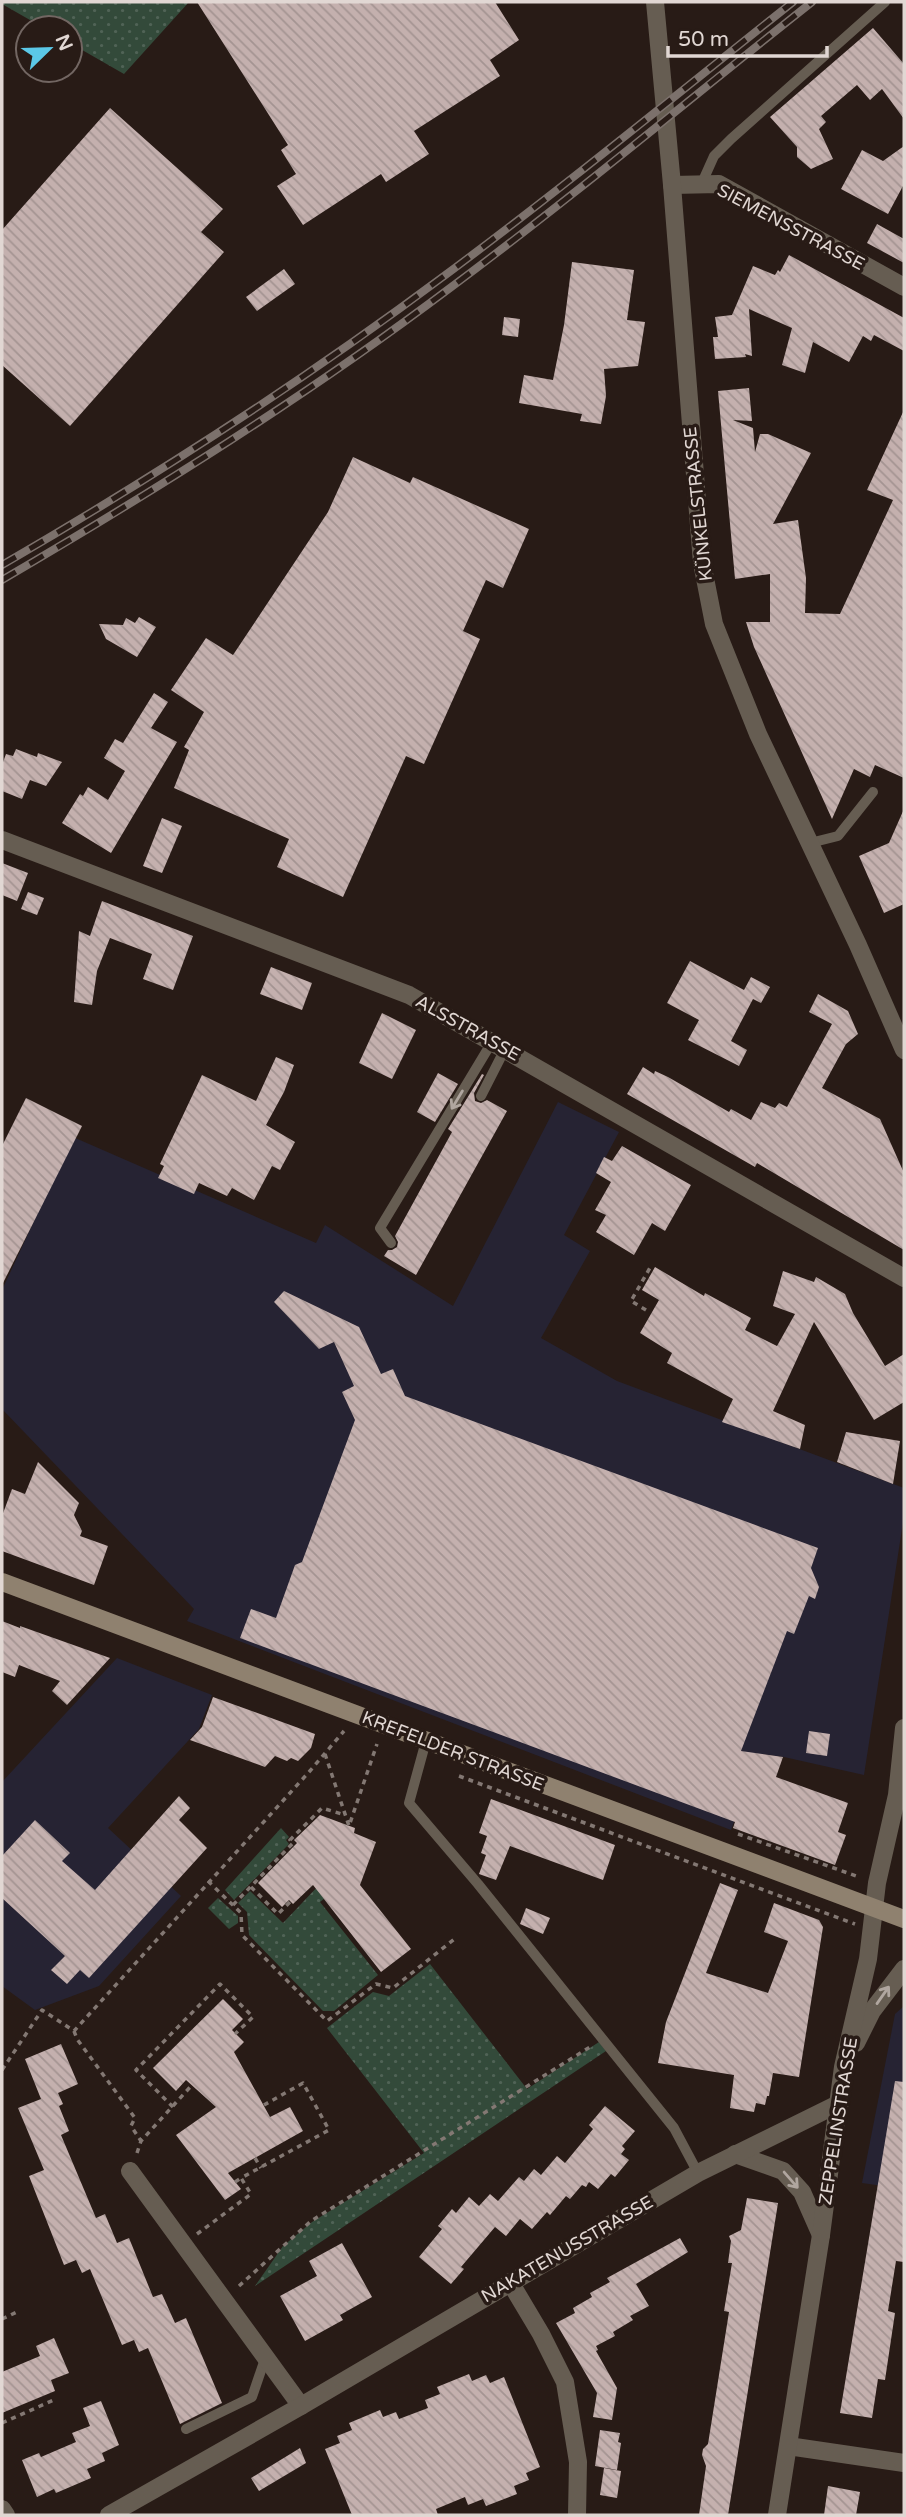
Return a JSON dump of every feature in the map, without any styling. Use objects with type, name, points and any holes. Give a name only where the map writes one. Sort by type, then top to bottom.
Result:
[{"type":"main road","name":"KREFELDER STRASSE","points":[[2,1582],[904,1919]]},
{"type":"street","name":"KÜNKELSTRASSE","points":[[655,2],[702,563],[714,624],[758,734],[858,945],[904,1050]]},
{"type":"street","name":"SIEMENSSTRASSE","points":[[672,185],[719,184],[904,287]]},
{"type":"street","name":"ALSSTRASSE","points":[[2,839],[409,995],[904,1278]]},
{"type":"street","name":"ZEPPELINSTRASSE","points":[[777,2515],[821,2235],[843,2067],[869,1959],[877,1883],[897,1795],[904,1728]]},
{"type":"street","points":[[897,1795],[904,1823]]},
{"type":"street","points":[[843,2067],[872,2011],[904,1969]]},
{"type":"street","name":"NAKATENUSSTRASSE","points":[[109,2515],[301,2406],[698,2173],[839,2103]]},
{"type":"street","points":[[735,2154],[783,2171],[802,2192],[821,2235]]},
{"type":"street","points":[[130,2171],[301,2406]]},
{"type":"street","points":[[510,2282],[541,2334],[565,2382],[578,2462],[578,2515]]},
{"type":"street","points":[[788,2446],[904,2463]]},
{"type":"street","points":[[2,2509],[6,2515]]},
{"type":"lane","points":[[701,185],[714,156],[731,139],[885,2]]},
{"type":"lane","points":[[810,844],[838,835],[873,792]]},
{"type":"lane","points":[[481,1096],[499,1045]]},
{"type":"lane","points":[[391,1243],[380,1228],[499,1045]]},
{"type":"lane","points":[[426,1741],[409,1803],[478,1884],[674,2128],[698,2173]]},
{"type":"lane","points":[[186,2429],[252,2397],[266,2356]]},
{"type":"path","points":[[646,1310],[631,1301],[651,1266]]},
{"type":"path","points":[[74,2031],[325,1754],[355,1714],[377,1745],[349,1825],[325,1754]]},
{"type":"path","points":[[233,1905],[293,1843],[290,1840],[322,1808],[345,1815]]},
{"type":"path","points":[[208,1881],[241,1913],[242,1935],[327,2021],[376,1984],[393,1987],[457,1937]]},
{"type":"path","points":[[251,1887],[278,1914],[290,1901]]},
{"type":"path","points":[[173,2106],[136,2070],[220,1984],[253,2017],[235,2034]]},
{"type":"path","points":[[2,2070],[42,2010],[74,2031],[77,2039],[135,2118],[131,2126],[141,2141]]},
{"type":"path","points":[[224,2300],[311,2221],[603,2038]]},
{"type":"path","points":[[235,2182],[329,2130],[303,2083],[264,2105]]},
{"type":"path","points":[[130,2171],[141,2141],[192,2085]]},
{"type":"path","points":[[255,2158],[261,2168]]},
{"type":"path","points":[[184,2245],[251,2194],[241,2178]]},
{"type":"path","points":[[2,2319],[19,2311]]},
{"type":"path","points":[[2,2423],[56,2399]]},
{"type":"shaded area","points":[[558,1102],[619,1132],[564,1235],[590,1251],[541,1338],[617,1381],[904,1488],[904,1516],[864,1775],[759,1754],[731,1830],[187,1621],[194,1609],[2,1409],[2,1290],[73,1137],[316,1243],[325,1225],[453,1306]]},
{"type":"shaded area","points":[[117,1658],[212,1695],[199,1729],[108,1828],[181,1896],[99,1986],[35,2010],[2,1986],[2,1782]]},
{"type":"shaded area","points":[[904,2006],[904,2189],[862,2183],[895,2014]]},
{"type":"green space","points":[[189,2],[124,74],[84,51],[84,14],[20,14],[2,4]]},
{"type":"green space","points":[[281,1828],[289,1837],[286,1840],[289,1844],[234,1900],[225,1890]]},
{"type":"green space","points":[[321,1883],[330,1894],[320,1902],[378,1975],[334,2011],[323,2011],[249,1935],[247,1912],[238,1903],[250,1891],[283,1923]]},
{"type":"green space","points":[[218,1898],[238,1916],[238,1923],[229,1929],[208,1908]]},
{"type":"green space","points":[[430,1964],[527,2089],[599,2042],[606,2051],[255,2286],[283,2246],[312,2222],[424,2153],[327,2028],[373,1992],[389,1996]]},
{"type":"building","points":[[197,2],[495,2],[519,40],[490,60],[500,76],[414,131],[429,154],[386,182],[381,174],[303,225],[277,186],[296,174],[281,150],[288,145]]},
{"type":"building","points":[[873,28],[904,64],[904,119],[882,89],[870,100],[857,85],[821,116],[826,122],[819,129],[833,159],[811,169],[797,157],[797,147],[770,117]]},
{"type":"building","points":[[110,108],[223,209],[201,232],[224,252],[70,426],[2,365],[2,230]]},
{"type":"building","points":[[904,146],[904,184],[888,214],[841,189],[862,150],[883,161]]},
{"type":"building","points":[[877,224],[904,239],[904,263],[867,243]]},
{"type":"building","points":[[789,255],[904,318],[904,351],[874,335],[871,341],[863,336],[849,362],[813,342],[805,373],[782,365],[792,328],[749,309],[752,356],[745,354],[746,357],[715,359],[713,337],[718,337],[715,317],[732,315],[753,266],[775,275],[778,270],[780,272]]},
{"type":"building","points":[[572,262],[634,270],[627,320],[645,322],[638,366],[604,369],[606,396],[601,424],[580,421],[582,414],[519,403],[524,375],[553,380],[564,325]]},
{"type":"building","points":[[284,269],[295,284],[257,311],[246,297]]},
{"type":"building","points":[[504,317],[520,319],[518,337],[502,335]]},
{"type":"building","points":[[749,388],[752,421],[733,420],[753,428],[755,452],[760,434],[768,434],[811,453],[773,524],[798,520],[806,578],[805,613],[840,614],[893,500],[867,490],[904,410],[904,778],[875,765],[870,777],[854,769],[832,819],[754,647],[746,622],[770,622],[770,574],[735,579],[718,391]]},
{"type":"building","points":[[353,457],[410,483],[413,477],[529,529],[503,588],[486,580],[463,631],[480,639],[424,764],[406,756],[343,897],[277,867],[289,839],[174,788],[189,750],[184,747],[204,712],[171,690],[206,638],[233,655],[328,512]]},
{"type":"building","points":[[139,617],[156,627],[137,657],[106,639],[99,624],[123,625],[126,618],[135,623]]},
{"type":"building","points":[[154,693],[168,702],[151,728],[177,742],[111,853],[62,823],[80,794],[83,796],[88,787],[108,800],[125,771],[104,758],[115,739],[123,743]]},
{"type":"building","points":[[16,749],[37,757],[38,753],[62,762],[46,786],[30,780],[22,799],[2,791],[2,765],[6,754],[13,756]]},
{"type":"building","points":[[904,809],[904,904],[884,913],[859,856],[889,843]]},
{"type":"building","points":[[162,818],[182,826],[162,873],[143,866]]},
{"type":"building","points":[[2,863],[28,873],[17,901],[2,895]]},
{"type":"building","points":[[28,892],[44,898],[37,915],[21,909]]},
{"type":"building","points":[[102,901],[193,936],[173,990],[143,979],[152,954],[110,938],[97,971],[92,1005],[74,1002],[79,931],[90,936]]},
{"type":"building","points":[[690,961],[744,990],[751,977],[770,987],[761,1003],[753,999],[731,1041],[747,1050],[739,1066],[688,1040],[699,1020],[667,1003]]},
{"type":"building","points":[[271,967],[312,983],[302,1010],[260,994]]},
{"type":"building","points":[[818,994],[848,1011],[858,1034],[846,1044],[822,1088],[880,1119],[904,1173],[904,1250],[757,1163],[755,1167],[627,1094],[643,1067],[654,1074],[655,1071],[668,1077],[729,1112],[731,1109],[751,1120],[761,1102],[775,1108],[779,1103],[787,1107],[832,1024],[809,1012]]},
{"type":"building","points":[[382,1013],[416,1030],[392,1079],[359,1063]]},
{"type":"building","points":[[276,1057],[294,1065],[284,1092],[266,1125],[295,1142],[280,1170],[272,1166],[254,1200],[232,1188],[227,1196],[199,1183],[194,1194],[158,1178],[164,1166],[160,1164],[202,1075],[256,1101]]},
{"type":"building","points":[[438,1073],[458,1084],[435,1122],[417,1112]]},
{"type":"building","points":[[482,1074],[484,1075],[474,1093],[475,1101],[481,1103],[487,1100],[507,1111],[416,1275],[384,1256],[388,1250],[397,1247],[395,1236],[452,1132],[448,1129]]},
{"type":"building","points":[[26,1098],[82,1126],[2,1285],[2,1146]]},
{"type":"building","points":[[622,1146],[691,1185],[665,1231],[652,1223],[634,1255],[596,1232],[606,1215],[595,1210],[611,1182],[596,1173],[604,1157],[612,1161]]},
{"type":"building","points":[[655,1267],[704,1296],[705,1293],[751,1318],[745,1330],[777,1346],[795,1314],[773,1306],[783,1271],[814,1282],[816,1277],[845,1294],[853,1313],[885,1366],[904,1354],[904,1402],[874,1420],[814,1322],[773,1411],[805,1425],[800,1449],[722,1422],[733,1399],[667,1363],[672,1353],[640,1333],[659,1300],[642,1290]]},
{"type":"building","points":[[284,1291],[359,1327],[381,1374],[393,1369],[405,1396],[818,1548],[811,1568],[819,1587],[815,1599],[809,1596],[794,1634],[787,1631],[741,1751],[783,1757],[776,1777],[848,1803],[838,1832],[846,1835],[835,1865],[733,1828],[735,1822],[240,1638],[251,1609],[276,1618],[295,1565],[302,1562],[355,1420],[342,1392],[354,1386],[334,1342],[319,1349],[274,1302]]},
{"type":"building","points":[[846,1432],[900,1441],[893,1484],[837,1462]]},
{"type":"building","points":[[38,1462],[79,1503],[74,1515],[82,1531],[80,1536],[108,1546],[94,1585],[2,1551],[2,1516],[12,1489],[25,1494]]},
{"type":"building","points":[[2,1621],[110,1658],[67,1705],[52,1691],[60,1681],[19,1665],[15,1677],[2,1672]]},
{"type":"building","points":[[213,1697],[315,1734],[311,1748],[298,1761],[291,1758],[287,1761],[275,1756],[265,1767],[190,1740],[202,1727]]},
{"type":"building","points":[[809,1731],[830,1734],[827,1756],[806,1753]]},
{"type":"building","points":[[179,1796],[190,1808],[179,1820],[207,1848],[89,1978],[80,1970],[67,1984],[51,1970],[65,1956],[2,1898],[2,1856],[35,1820],[70,1853],[62,1861],[95,1890]]},
{"type":"building","points":[[491,1799],[615,1845],[603,1880],[510,1846],[496,1880],[479,1874],[486,1855],[481,1853],[487,1836],[479,1833]]},
{"type":"building","points":[[320,1815],[355,1828],[354,1833],[376,1842],[360,1885],[411,1949],[381,1972],[313,1885],[293,1904],[289,1900],[282,1907],[258,1883],[297,1843],[294,1840]]},
{"type":"building","points":[[720,1883],[738,1890],[706,1973],[768,1993],[788,1941],[764,1932],[774,1903],[819,1920],[823,1927],[799,2077],[773,2073],[765,2105],[756,2103],[754,2112],[730,2108],[734,2075],[658,2063],[666,2022]]},
{"type":"building","points":[[526,1908],[550,1918],[543,1934],[520,1924]]},
{"type":"building","points":[[223,1999],[243,2019],[232,2030],[244,2042],[234,2052],[270,2117],[290,2107],[303,2131],[228,2173],[241,2189],[225,2200],[176,2135],[216,2107],[186,2080],[176,2091],[153,2068]]},
{"type":"building","points":[[61,2044],[78,2084],[58,2093],[63,2104],[59,2106],[69,2131],[61,2135],[96,2218],[105,2214],[117,2243],[129,2238],[153,2297],[162,2294],[175,2323],[186,2318],[222,2403],[180,2424],[148,2348],[139,2352],[134,2340],[122,2345],[90,2269],[82,2273],[76,2260],[64,2265],[29,2176],[44,2170],[18,2108],[41,2099],[25,2059]]},
{"type":"building","points":[[895,2081],[904,2082],[904,2262],[896,2261],[888,2311],[895,2313],[885,2380],[878,2379],[872,2418],[840,2413]]},
{"type":"building","points":[[605,2106],[635,2131],[622,2146],[625,2149],[621,2154],[629,2160],[615,2177],[611,2174],[598,2189],[589,2182],[586,2187],[582,2185],[570,2199],[566,2196],[550,2215],[547,2212],[532,2229],[520,2219],[506,2236],[495,2227],[461,2267],[464,2269],[451,2284],[419,2257],[442,2229],[438,2226],[452,2209],[456,2213],[469,2197],[479,2206],[490,2194],[498,2201],[519,2177],[524,2181],[534,2169],[541,2175],[557,2156],[565,2163],[593,2129],[589,2125]]},
{"type":"building","points":[[747,2198],[778,2203],[728,2515],[699,2515],[706,2466],[702,2455],[708,2444],[729,2312],[724,2311],[732,2263],[728,2263],[731,2241],[729,2236],[741,2230]]},
{"type":"building","points":[[680,2238],[688,2252],[636,2284],[649,2306],[630,2316],[633,2320],[613,2332],[615,2336],[596,2346],[596,2351],[617,2388],[612,2420],[593,2417],[597,2393],[556,2323],[575,2313],[573,2308],[592,2297],[590,2293],[610,2282],[607,2278]]},
{"type":"building","points":[[342,2243],[372,2297],[340,2315],[343,2320],[305,2341],[280,2296],[317,2276],[309,2261]]},
{"type":"building","points":[[54,2338],[69,2373],[51,2380],[55,2391],[2,2413],[2,2372],[40,2356],[36,2346]]},
{"type":"building","points":[[469,2374],[472,2381],[486,2375],[490,2383],[504,2377],[540,2467],[526,2473],[529,2480],[514,2486],[517,2494],[486,2506],[483,2499],[468,2505],[465,2497],[436,2509],[438,2515],[352,2515],[325,2449],[340,2443],[337,2436],[352,2430],[349,2423],[380,2410],[383,2417],[396,2412],[399,2419],[428,2408],[425,2400],[440,2394],[437,2387]]},
{"type":"building","points":[[101,2401],[119,2445],[102,2453],[105,2461],[87,2469],[91,2478],[56,2493],[54,2489],[37,2497],[22,2460],[39,2453],[41,2457],[76,2442],[72,2433],[90,2426],[83,2408]]},
{"type":"building","points":[[600,2430],[620,2433],[617,2470],[595,2466]]},
{"type":"building","points":[[300,2448],[306,2463],[259,2491],[251,2478]]},
{"type":"building","points":[[604,2468],[621,2471],[617,2498],[600,2495]]},
{"type":"building","points":[[828,2486],[860,2492],[856,2515],[824,2515]]},
{"type":"railway","points":[[2,565],[227,427],[391,315],[532,209],[793,2]]},
{"type":"railway","points":[[2,580],[230,440],[396,328],[542,218],[812,2]]}]
